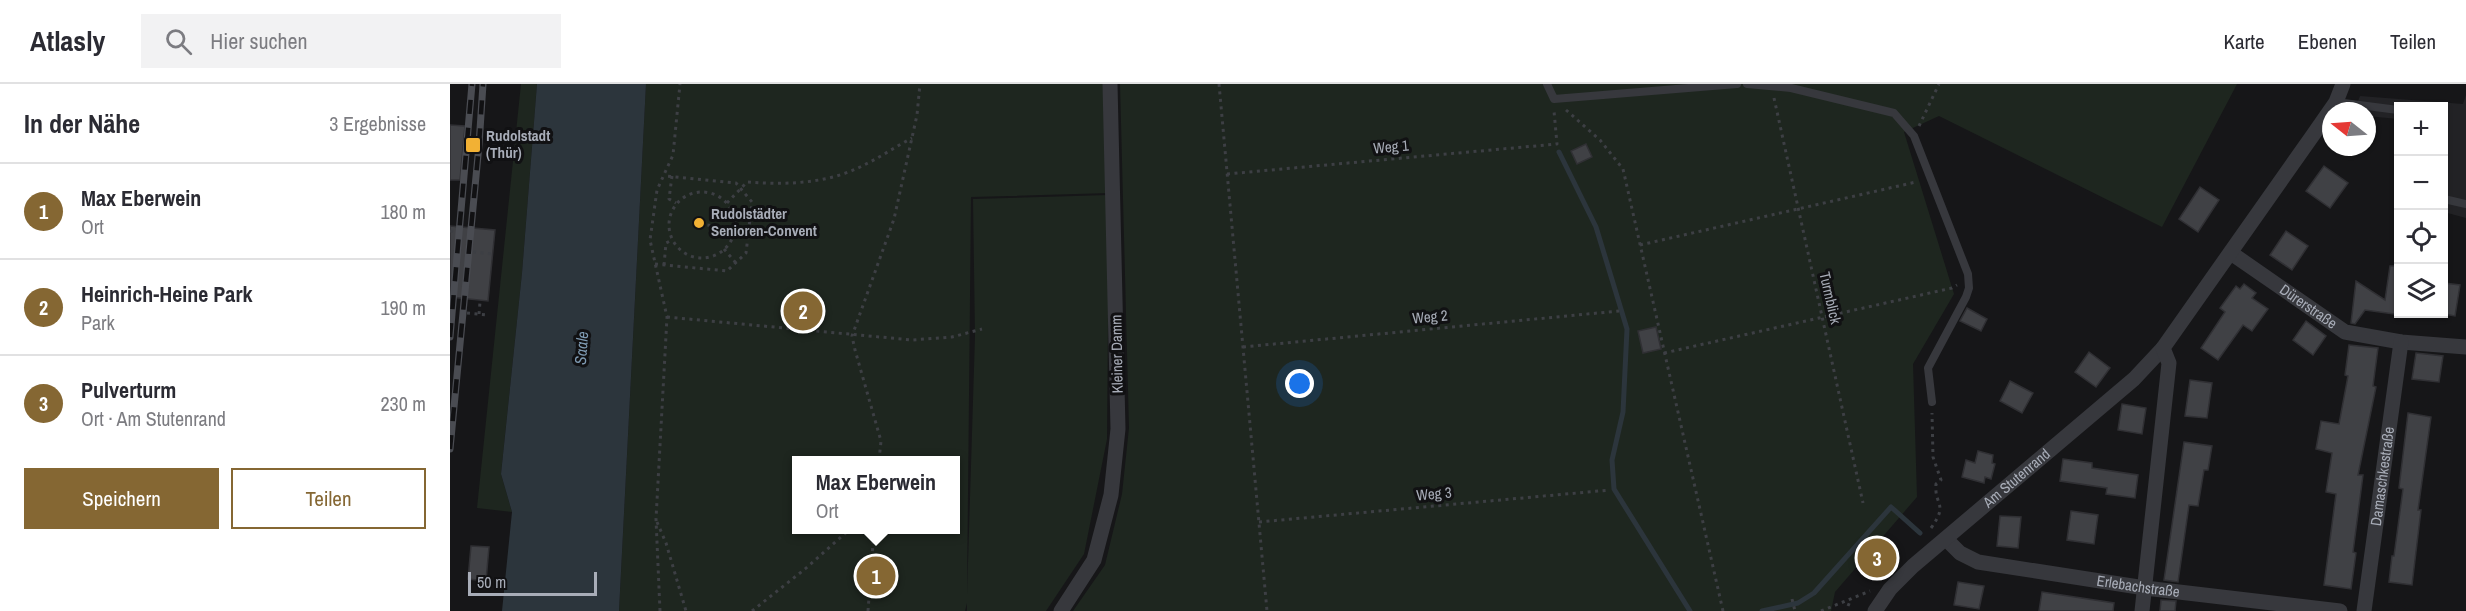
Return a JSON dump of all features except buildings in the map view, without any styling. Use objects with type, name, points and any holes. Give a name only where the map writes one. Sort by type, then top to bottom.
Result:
[{"type":"street","name":"Kleiner Damm","points":[[1061,611],[1094,560],[1111,495],[1118,429],[1110,84]]},
{"type":"street","name":"Am Stutenrand","points":[[2336,102],[2343,84]]},
{"type":"street","name":"Am Stutenrand","points":[[1875,611],[1890,589],[1913,566],[2134,379],[2163,348],[2322,122]]},
{"type":"street","name":"Dürerstraße","points":[[2231,253],[2345,333],[2401,342],[2466,347]]},
{"type":"street","name":"Damaschkestraße","points":[[2364,611],[2401,342]]},
{"type":"street","points":[[2142,611],[2169,363],[2163,348]]},
{"type":"street","name":"Erlebachstraße","points":[[1946,539],[1960,554],[1978,562],[2145,588],[2340,611]]},
{"type":"lane","points":[[1547,84],[1554,99],[1737,84]]},
{"type":"lane","points":[[1747,84],[1791,88],[1894,113],[1914,136],[1968,274],[1969,288],[1928,368],[1932,402]]},
{"type":"lane","points":[[2376,107],[2394,109]]},
{"type":"lane","points":[[2448,200],[2466,204]]},
{"type":"path","points":[[660,611],[656,519],[667,317],[650,240],[657,190],[673,155],[680,84]]},
{"type":"path","points":[[879,456],[881,441],[852,336],[894,219],[912,138],[920,84]]},
{"type":"path","points":[[1219,84],[1267,611]]},
{"type":"path","points":[[1914,136],[1939,84]]},
{"type":"path","name":"Weg 1","points":[[1227,174],[1557,144],[1554,99]]},
{"type":"path","name":"Turmblick","points":[[1774,99],[1863,503]]},
{"type":"path","points":[[1577,120],[1600,140],[1623,169],[1723,610]]},
{"type":"path","points":[[727,203],[747,182],[790,184],[822,179],[863,166],[912,138]]},
{"type":"path","points":[[655,264],[727,271],[746,253],[752,202],[736,183],[664,176]]},
{"type":"path","points":[[672,177],[669,200],[676,203]]},
{"type":"path","points":[[1640,245],[1916,182]]},
{"type":"path","points":[[700,191],[718,195],[727,203],[734,216],[735,229],[730,242],[717,255],[699,258],[682,252],[672,240],[668,220],[676,203],[682,197],[700,191]]},
{"type":"path","points":[[700,224],[735,229]]},
{"type":"path","points":[[450,231],[455,232]]},
{"type":"path","points":[[664,265],[666,243],[672,240]]},
{"type":"path","points":[[724,249],[736,263]]},
{"type":"path","points":[[473,252],[494,254]]},
{"type":"path","points":[[1664,353],[1952,288]]},
{"type":"path","points":[[479,314],[480,302]]},
{"type":"path","name":"Weg 2","points":[[1243,347],[1619,311]]},
{"type":"path","points":[[467,313],[488,315]]},
{"type":"path","points":[[667,317],[912,340],[952,337],[982,329]]},
{"type":"path","points":[[1931,528],[1938,518],[1941,505],[1935,489],[1936,484],[1941,480],[1934,457],[1932,402]]},
{"type":"path","name":"Weg 3","points":[[1259,522],[1610,490]]},
{"type":"path","points":[[656,519],[666,543],[686,611]]},
{"type":"path","points":[[752,611],[844,534]]},
{"type":"path","points":[[870,611],[874,534]]},
{"type":"path","points":[[1792,599],[1795,610]]},
{"type":"path","points":[[1821,611],[1851,599],[1848,606]]},
{"type":"shaded area","points":[[521,84],[537,84],[522,273],[501,474],[512,512],[477,508]]},
{"type":"shaded area","points":[[646,84],[1105,84],[1110,193],[971,197],[967,595],[975,336],[973,199],[1109,195],[1107,439],[1084,554],[1046,611],[967,611],[967,603],[965,611],[619,611]]},
{"type":"shaded area","points":[[1120,84],[2237,84],[2162,227],[1939,116],[1904,132],[1954,294],[1913,364],[1917,497],[1835,592],[1831,611],[1073,611],[1105,565],[1122,494],[1129,428]]},
{"type":"shaded area","points":[[2466,95],[2466,218],[2448,213],[2448,103],[2463,104]]},
{"type":"shaded area","points":[[2360,96],[2437,102],[2394,102],[2394,119],[2376,117],[2376,102],[2358,102]]},
{"type":"water","name":"Saale","points":[[537,84],[646,84],[619,611],[502,611],[512,512],[501,474],[522,273]]},
{"type":"waterway","points":[[1559,152],[1596,227],[1627,329],[1623,412],[1612,460],[1614,489],[1690,611]]},
{"type":"waterway","points":[[1762,611],[1798,603],[1814,593],[1891,507],[1920,533]]},
{"type":"railway","points":[[450,337],[472,84]]},
{"type":"railway","points":[[450,449],[483,84]]},
{"type":"place","name":"Rudolstadt (Thür)","points":[[473,145]]},
{"type":"place","name":"Rudolstädter Senioren-Convent","points":[[699,223]]},
{"type":"place","name":"Heinrich-Heine Park","points":[[803,311]]},
{"type":"place","name":"Pulverturm","points":[[1877,558]]},
{"type":"place","name":"Max Eberwein","points":[[876,576]]}]
